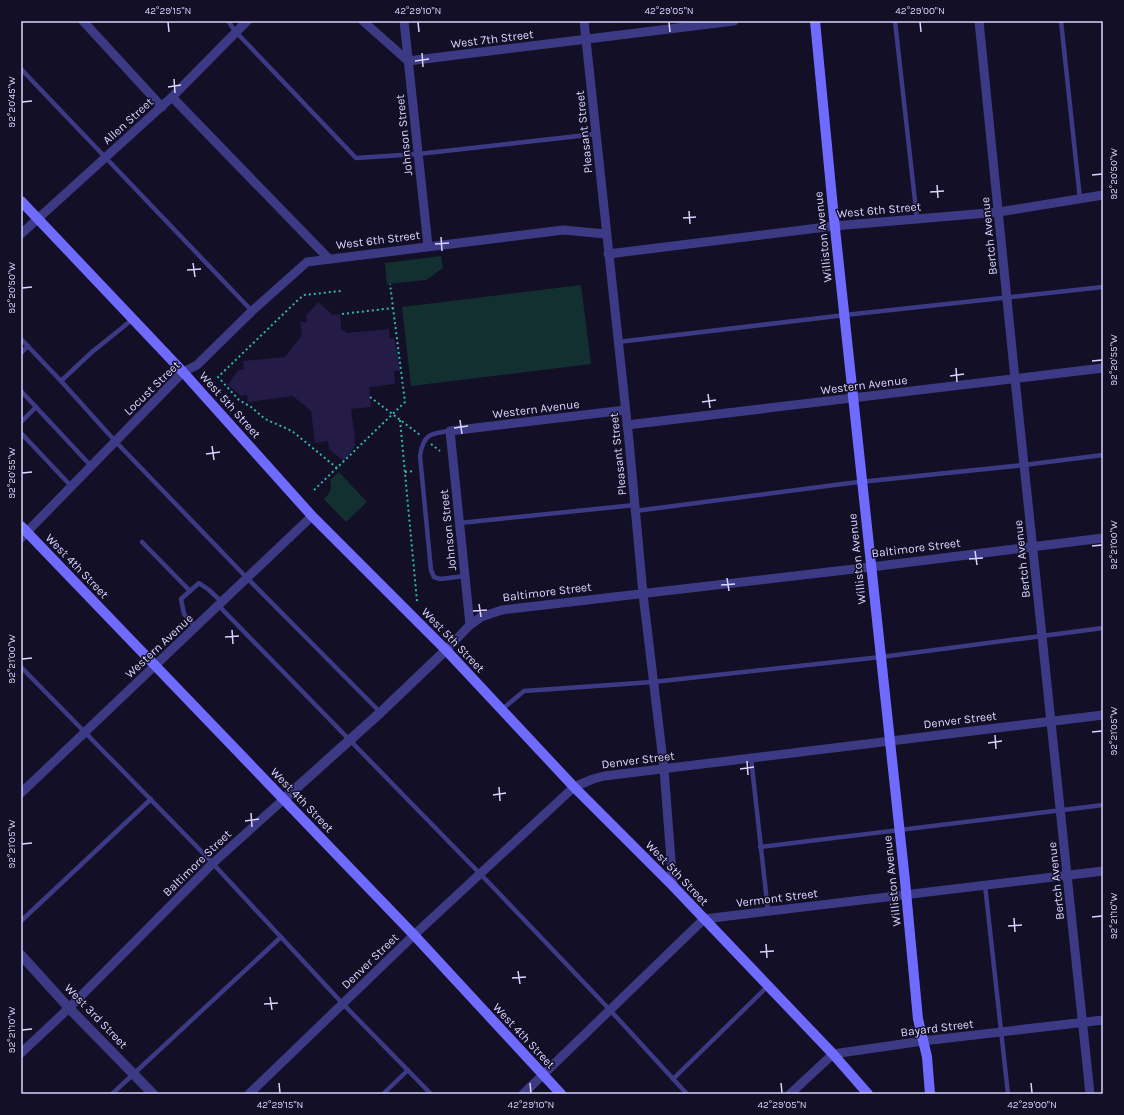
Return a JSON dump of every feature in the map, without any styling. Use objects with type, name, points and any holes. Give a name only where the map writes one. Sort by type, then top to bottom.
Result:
[{"type":"main road","name":"Williston Avenue","points":[[815,21],[834,226],[854,398],[918,1019],[927,1057],[930,1094]]},
{"type":"main road","name":"West 5th Street","points":[[21,201],[183,372],[312,516],[446,650],[574,787],[673,886],[833,1054],[868,1094]]},
{"type":"main road","name":"West 4th Street","points":[[23,532],[155,665],[284,799],[414,935],[561,1094]]},
{"type":"street","points":[[83,21],[162,107]]},
{"type":"street","name":"Allen Street","points":[[21,234],[162,107],[247,21]]},
{"type":"street","points":[[363,21],[408,61]]},
{"type":"street","name":"Johnson Street","points":[[404,21],[428,246]]},
{"type":"street","name":"Pleasant Street","points":[[584,21],[627,425],[643,594],[664,769],[673,886]]},
{"type":"street","name":"West 7th Street","points":[[408,61],[734,21]]},
{"type":"street","name":"Bertch Avenue","points":[[979,21],[1090,1094]]},
{"type":"street","name":"West 6th Street","points":[[172,97],[328,258],[563,230],[606,234]]},
{"type":"street","name":"West 6th Street","points":[[608,254],[834,226],[999,212],[1103,195]]},
{"type":"street","name":"Locust Street","points":[[23,532],[91,466],[183,372],[197,365],[252,311],[307,262],[328,258]]},
{"type":"street","name":"Western Avenue","points":[[627,425],[1103,368]]},
{"type":"street","name":"Western Avenue","points":[[450,431],[625,410]]},
{"type":"street","name":"Johnson Street","points":[[450,431],[470,625]]},
{"type":"street","name":"Western Avenue","points":[[21,793],[312,516]]},
{"type":"street","name":"Baltimore Street","points":[[21,1053],[69,1008],[213,863],[380,712],[446,650],[470,625],[481,617],[502,610],[1103,538]]},
{"type":"street","name":"Denver Street","points":[[249,1094],[414,935],[574,787],[604,776],[1103,715]]},
{"type":"street","name":"Vermont Street","points":[[704,919],[1103,871]]},
{"type":"street","points":[[523,1094],[704,919]]},
{"type":"street","name":"West 3rd Street","points":[[21,956],[69,1008],[153,1094]]},
{"type":"street","name":"Bayard Street","points":[[833,1054],[923,1041],[1103,1020]]},
{"type":"street","points":[[790,1094],[833,1054]]},
{"type":"lane","points":[[228,21],[356,158],[418,154],[596,134]]},
{"type":"lane","points":[[895,21],[917,219]]},
{"type":"lane","points":[[1061,21],[1080,199]]},
{"type":"lane","points":[[21,69],[252,311]]},
{"type":"lane","points":[[618,342],[844,315],[1103,287]]},
{"type":"lane","points":[[61,380],[92,352],[133,319]]},
{"type":"lane","points":[[21,339],[61,380],[115,441],[380,712]]},
{"type":"lane","points":[[21,353],[28,346]]},
{"type":"lane","points":[[21,391],[91,466]]},
{"type":"lane","points":[[21,422],[36,407]]},
{"type":"lane","points":[[450,431],[430,435],[422,445],[420,456],[431,570],[434,577],[440,579],[465,576]]},
{"type":"lane","points":[[21,433],[71,486]]},
{"type":"lane","points":[[460,523],[635,508],[1024,465],[1103,454]]},
{"type":"lane","points":[[142,542],[190,591]]},
{"type":"lane","points":[[196,627],[184,614],[181,599],[199,583],[209,590],[349,740],[610,1010],[687,1094]]},
{"type":"lane","points":[[501,710],[524,691],[654,682],[881,657],[1103,628]]},
{"type":"lane","points":[[21,667],[213,863],[343,1004],[431,1094]]},
{"type":"lane","points":[[751,758],[768,911]]},
{"type":"lane","points":[[21,921],[152,800]]},
{"type":"lane","points":[[760,847],[1103,805]]},
{"type":"lane","points":[[985,885],[1008,1094]]},
{"type":"lane","points":[[112,1094],[281,937]]},
{"type":"lane","points":[[674,1079],[768,986]]},
{"type":"lane","points":[[383,1094],[408,1070]]},
{"type":"path","points":[[314,490],[405,402],[390,284]]},
{"type":"path","points":[[337,468],[292,431],[265,419],[251,407],[239,400],[218,377],[304,295],[341,291]]},
{"type":"path","points":[[342,314],[393,308]]},
{"type":"path","points":[[370,397],[440,451]]},
{"type":"path","points":[[400,420],[417,601]]},
{"type":"path","points":[[404,472],[416,471]]},
{"type":"green space","points":[[441,256],[443,268],[426,280],[387,284],[385,263]]},
{"type":"green space","points":[[581,285],[591,364],[411,386],[402,307]]},
{"type":"green space","points":[[339,472],[367,502],[346,522],[324,499],[330,490],[330,480]]},
{"type":"building","points":[[318,302],[333,315],[340,314],[341,329],[347,333],[389,329],[390,339],[394,338],[397,349],[400,371],[394,371],[395,384],[369,387],[371,407],[351,409],[355,446],[344,461],[329,449],[328,441],[315,443],[311,411],[293,396],[248,402],[247,395],[241,396],[228,385],[238,370],[244,370],[243,361],[285,357],[302,335],[300,322],[307,322],[306,316]]}]
